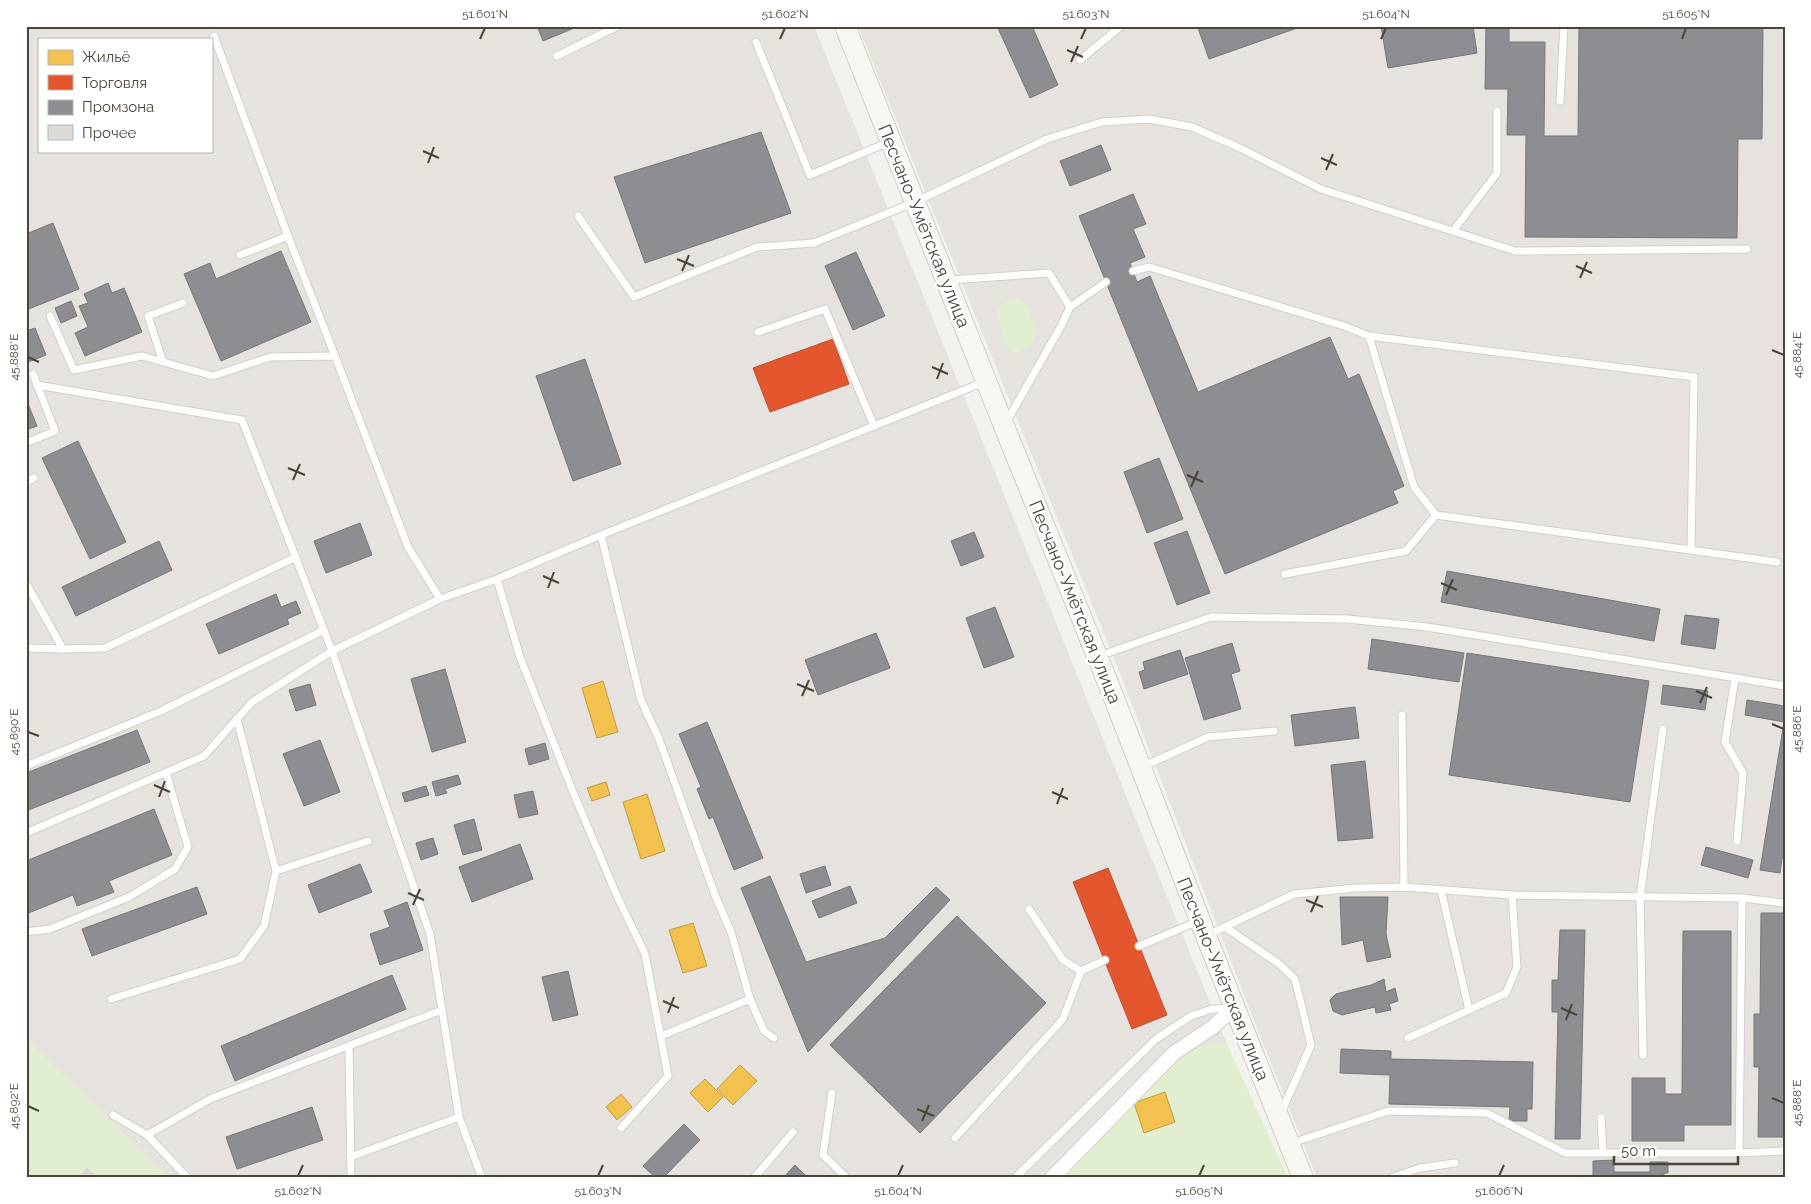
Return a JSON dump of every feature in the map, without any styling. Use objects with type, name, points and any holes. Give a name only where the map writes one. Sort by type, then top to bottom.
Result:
[{"type":"main road","name":"Песчано-Умётская улица","points":[[845,26],[1142,767],[1202,928],[1303,1178]]},
{"type":"street","points":[[1052,1178],[1174,1053],[1212,1027],[1234,1008]]},
{"type":"lane","points":[[557,56],[618,26]]},
{"type":"lane","points":[[1080,60],[1120,26]]},
{"type":"lane","points":[[1560,101],[1564,26]]},
{"type":"lane","points":[[214,36],[288,236],[408,547],[440,599]]},
{"type":"lane","points":[[756,42],[810,175],[891,142]]},
{"type":"lane","points":[[1453,231],[1497,173],[1497,111]]},
{"type":"lane","points":[[578,216],[634,298],[757,247],[814,243],[915,202],[1047,139],[1102,122],[1149,118],[1192,127],[1240,148],[1321,189],[1515,251],[1747,249]]},
{"type":"lane","points":[[240,255],[288,236]]},
{"type":"lane","points":[[1133,271],[1149,267],[1344,326],[1369,336],[1694,377],[1691,549]]},
{"type":"lane","points":[[946,280],[1049,272],[1070,307]]},
{"type":"lane","points":[[1004,426],[1070,307],[1106,282]]},
{"type":"lane","points":[[163,362],[148,316],[183,303]]},
{"type":"lane","points":[[758,332],[825,309],[874,426]]},
{"type":"lane","points":[[50,316],[74,370],[142,356],[213,376],[270,357],[335,356]]},
{"type":"lane","points":[[1369,336],[1414,487],[1436,515],[1777,562]]},
{"type":"lane","points":[[26,444],[55,431],[32,374]]},
{"type":"lane","points":[[26,833],[204,756],[252,702],[332,651],[440,599],[497,579],[601,535],[986,381]]},
{"type":"lane","points":[[37,386],[242,420],[332,651],[430,934],[459,1117],[482,1178]]},
{"type":"lane","points":[[26,482],[34,478]]},
{"type":"lane","points":[[1285,574],[1406,551],[1436,515]]},
{"type":"lane","points":[[601,535],[641,700],[659,739],[715,895],[731,932],[750,999],[764,1031],[774,1038]]},
{"type":"lane","points":[[26,648],[105,648],[296,557]]},
{"type":"lane","points":[[497,579],[520,657],[571,787],[617,896],[645,954],[668,1076],[621,1128]]},
{"type":"lane","points":[[26,583],[63,649]]},
{"type":"lane","points":[[1098,657],[1211,617],[1347,619],[1427,628],[1785,686]]},
{"type":"lane","points":[[26,766],[161,711],[324,630]]},
{"type":"lane","points":[[1736,678],[1725,742],[1743,773],[1737,840]]},
{"type":"lane","points":[[1402,715],[1404,887]]},
{"type":"lane","points":[[111,999],[240,960],[264,926],[276,871],[237,719]]},
{"type":"lane","points":[[1643,1055],[1640,897],[1663,729]]},
{"type":"lane","points":[[1142,767],[1208,737],[1274,732]]},
{"type":"lane","points":[[26,932],[50,930],[82,918],[128,897],[175,869],[188,847],[166,773]]},
{"type":"lane","points":[[276,871],[368,841]]},
{"type":"lane","points":[[1140,946],[1202,928],[1225,927],[1294,894],[1356,888],[1404,887],[1512,895],[1742,898],[1785,903]]},
{"type":"lane","points":[[1441,890],[1469,1010]]},
{"type":"lane","points":[[1408,1038],[1506,993],[1517,967],[1512,895]]},
{"type":"lane","points":[[1739,1152],[1742,898]]},
{"type":"lane","points":[[1029,909],[1063,960],[1081,971]]},
{"type":"lane","points":[[1225,927],[1278,963],[1295,979],[1311,1045],[1278,1118]]},
{"type":"lane","points":[[955,1138],[1063,1019],[1081,971],[1105,960]]},
{"type":"lane","points":[[661,1036],[750,999]]},
{"type":"lane","points":[[1015,1178],[1156,1039],[1190,1016],[1212,1009],[1234,1008]]},
{"type":"lane","points":[[147,1135],[210,1099],[442,1010]]},
{"type":"lane","points":[[349,1046],[350,1178]]},
{"type":"lane","points":[[832,1093],[823,1155],[847,1178]]},
{"type":"lane","points":[[1289,1144],[1388,1111],[1488,1113],[1565,1153],[1785,1151]]},
{"type":"lane","points":[[113,1115],[147,1135],[188,1178]]},
{"type":"lane","points":[[350,1157],[459,1117]]},
{"type":"lane","points":[[1601,1118],[1604,1153]]},
{"type":"lane","points":[[754,1178],[794,1132]]},
{"type":"lane","points":[[1391,1178],[1420,1168],[1455,1163]]},
{"type":"shaded area","points":[[26,26],[814,26],[1226,1042],[1166,1053],[1046,1178],[168,1178],[26,1039]]},
{"type":"shaded area","points":[[858,26],[1785,26],[1785,1178],[1317,1178],[1256,1026],[1116,663]]},
{"type":"shaded area","points":[[849,384],[862,418],[785,451],[770,413]]},
{"type":"shaded area","points":[[1185,680],[1199,723],[1156,738],[1142,694]]},
{"type":"green space","points":[[1014,297],[1027,304],[1037,331],[1032,345],[1017,353],[1007,347],[996,314],[1000,304]]},
{"type":"green space","points":[[26,1039],[168,1178],[26,1178]]},
{"type":"green space","points":[[1226,1042],[1288,1178],[1046,1178],[1166,1053]]},
{"type":"building: Жильё","points":[[603,681],[618,732],[597,738],[582,688]]},
{"type":"building: Жильё","points":[[606,782],[610,795],[592,801],[587,788]]},
{"type":"building: Жильё","points":[[647,794],[665,851],[641,859],[623,802]]},
{"type":"building: Жильё","points":[[693,923],[707,966],[683,973],[669,930]]},
{"type":"building: Жильё","points":[[740,1065],[757,1081],[733,1105],[717,1089]]},
{"type":"building: Жильё","points":[[705,1079],[723,1097],[708,1112],[690,1093]]},
{"type":"building: Жильё","points":[[1165,1092],[1175,1122],[1144,1133],[1134,1103]]},
{"type":"building: Жильё","points":[[621,1094],[632,1107],[617,1120],[606,1107]]},
{"type":"building: Торговля","points":[[833,339],[849,384],[770,412],[753,368]]},
{"type":"building: Торговля","points":[[1108,868],[1167,1015],[1132,1029],[1073,882]]},
{"type":"building: Промзона","points":[[537,26],[579,26],[543,41]]},
{"type":"building: Промзона","points":[[997,26],[1032,26],[1058,85],[1030,98]]},
{"type":"building: Промзона","points":[[1202,26],[1303,26],[1209,59],[1198,28]]},
{"type":"building: Промзона","points":[[1381,26],[1473,26],[1477,53],[1388,68]]},
{"type":"building: Промзона","points":[[1486,26],[1509,26],[1509,42],[1545,42],[1544,136],[1578,136],[1579,26],[1763,26],[1762,139],[1738,139],[1737,238],[1525,237],[1526,135],[1507,135],[1508,89],[1485,89]]},
{"type":"building: Промзона","points":[[761,132],[791,213],[645,263],[614,177]]},
{"type":"building: Промзона","points":[[1101,145],[1111,170],[1070,186],[1060,161]]},
{"type":"building: Промзона","points":[[1133,194],[1146,224],[1133,229],[1145,257],[1130,263],[1137,282],[1150,276],[1198,392],[1330,337],[1348,379],[1359,374],[1404,486],[1393,491],[1398,503],[1225,574],[1079,216]]},
{"type":"building: Промзона","points":[[53,223],[79,289],[26,310],[26,234]]},
{"type":"building: Промзона","points":[[281,251],[311,322],[221,361],[184,274],[210,263],[216,279]]},
{"type":"building: Промзона","points":[[856,252],[885,316],[853,330],[825,266]]},
{"type":"building: Промзона","points":[[108,283],[112,293],[124,288],[142,332],[85,356],[75,333],[88,327],[79,306],[88,303],[84,294]]},
{"type":"building: Промзона","points":[[71,301],[77,316],[61,323],[55,308]]},
{"type":"building: Промзона","points":[[35,328],[46,355],[26,363],[26,331]]},
{"type":"building: Промзона","points":[[585,359],[621,464],[573,481],[536,376]]},
{"type":"building: Промзона","points":[[26,399],[37,426],[26,430]]},
{"type":"building: Промзона","points":[[78,441],[126,542],[90,559],[42,458]]},
{"type":"building: Промзона","points":[[1159,458],[1183,519],[1147,533],[1124,472]]},
{"type":"building: Промзона","points":[[360,523],[372,555],[326,573],[314,541]]},
{"type":"building: Промзона","points":[[1187,531],[1210,593],[1177,605],[1154,543]]},
{"type":"building: Промзона","points":[[974,532],[984,557],[961,566],[951,541]]},
{"type":"building: Промзона","points":[[159,541],[172,570],[76,616],[62,587]]},
{"type":"building: Промзона","points":[[1447,571],[1660,609],[1654,641],[1441,602]]},
{"type":"building: Промзона","points":[[276,594],[281,607],[296,601],[301,613],[287,619],[289,624],[219,654],[206,624]]},
{"type":"building: Промзона","points":[[995,607],[1014,657],[984,668],[966,618]]},
{"type":"building: Промзона","points":[[1685,615],[1719,619],[1715,649],[1681,644]]},
{"type":"building: Промзона","points":[[876,633],[890,668],[818,695],[805,660]]},
{"type":"building: Промзона","points":[[1372,639],[1464,653],[1459,682],[1368,669]]},
{"type":"building: Промзона","points":[[1232,643],[1240,671],[1231,674],[1241,709],[1204,720],[1185,658]]},
{"type":"building: Промзона","points":[[1180,650],[1188,674],[1144,689],[1139,672],[1145,670],[1143,662]]},
{"type":"building: Промзона","points":[[1467,653],[1649,681],[1630,802],[1449,775]]},
{"type":"building: Промзона","points":[[445,669],[466,742],[432,752],[411,679]]},
{"type":"building: Промзона","points":[[310,684],[316,705],[296,711],[289,690]]},
{"type":"building: Промзона","points":[[1663,685],[1708,691],[1705,710],[1661,704]]},
{"type":"building: Промзона","points":[[1747,700],[1785,706],[1785,858],[1782,858],[1780,873],[1760,870],[1784,722],[1745,715]]},
{"type":"building: Промзона","points":[[1355,707],[1359,738],[1295,746],[1291,715]]},
{"type":"building: Промзона","points":[[707,722],[763,858],[734,870],[713,817],[709,819],[697,789],[701,787],[679,734]]},
{"type":"building: Промзона","points":[[137,730],[150,762],[26,811],[26,773]]},
{"type":"building: Промзона","points":[[320,740],[340,792],[304,806],[283,754]]},
{"type":"building: Промзона","points":[[545,743],[549,759],[529,765],[525,749]]},
{"type":"building: Промзона","points":[[1365,761],[1373,838],[1338,841],[1331,765]]},
{"type":"building: Промзона","points":[[458,775],[461,784],[445,789],[447,793],[436,796],[432,782]]},
{"type":"building: Промзона","points":[[426,786],[429,795],[405,802],[402,793]]},
{"type":"building: Промзона","points":[[533,791],[538,814],[519,818],[514,795]]},
{"type":"building: Промзона","points":[[154,809],[172,855],[109,881],[114,892],[77,906],[73,895],[26,914],[26,861]]},
{"type":"building: Промзона","points":[[474,819],[482,850],[463,855],[454,825]]},
{"type":"building: Промзона","points":[[433,838],[438,854],[421,860],[416,843]]},
{"type":"building: Промзона","points":[[520,844],[533,879],[472,902],[459,867]]},
{"type":"building: Промзона","points":[[1706,847],[1753,860],[1748,878],[1701,865]]},
{"type":"building: Промзона","points":[[360,864],[372,892],[319,913],[308,885]]},
{"type":"building: Промзона","points":[[825,866],[831,885],[806,893],[800,874]]},
{"type":"building: Промзона","points":[[770,876],[806,962],[885,938],[936,887],[950,900],[808,1052],[741,888]]},
{"type":"building: Промзона","points":[[850,886],[857,903],[819,918],[812,901]]},
{"type":"building: Промзона","points":[[197,887],[207,914],[92,956],[82,929]]},
{"type":"building: Промзона","points":[[1340,897],[1388,897],[1386,934],[1391,957],[1367,962],[1363,940],[1342,945]]},
{"type":"building: Промзона","points":[[407,902],[423,950],[380,965],[370,934],[390,927],[384,911]]},
{"type":"building: Промзона","points":[[1761,913],[1785,913],[1785,1137],[1758,1137],[1759,1067],[1754,1067],[1754,1014],[1760,1014]]},
{"type":"building: Промзона","points":[[957,916],[1046,1003],[920,1133],[830,1045]]},
{"type":"building: Промзона","points":[[1560,930],[1585,930],[1580,1139],[1555,1139],[1558,1012],[1552,1012],[1552,980],[1558,980]]},
{"type":"building: Промзона","points":[[1683,931],[1731,931],[1731,1125],[1684,1125],[1684,1141],[1632,1141],[1632,1078],[1665,1078],[1665,1094],[1682,1094]]},
{"type":"building: Промзона","points":[[568,971],[578,1015],[553,1021],[542,977]]},
{"type":"building: Промзона","points":[[392,975],[406,1009],[235,1081],[221,1046]]},
{"type":"building: Промзона","points":[[1384,979],[1386,992],[1395,988],[1398,1001],[1389,1004],[1391,1010],[1376,1013],[1375,1007],[1342,1015],[1333,1011],[1330,1000],[1336,994],[1371,985]]},
{"type":"building: Промзона","points":[[1341,1049],[1391,1051],[1391,1059],[1533,1062],[1532,1109],[1527,1109],[1527,1121],[1509,1121],[1510,1107],[1389,1104],[1390,1075],[1340,1073]]},
{"type":"building: Промзона","points":[[312,1107],[323,1140],[237,1169],[226,1137]]},
{"type":"building: Промзона","points":[[684,1124],[700,1140],[663,1178],[656,1178],[643,1166]]},
{"type":"building: Промзона","points":[[1614,1160],[1614,1172],[1650,1172],[1650,1162],[1668,1162],[1668,1173],[1664,1173],[1664,1178],[1593,1178],[1593,1161]]},
{"type":"building: Промзона","points":[[795,1165],[808,1178],[783,1178]]},
{"type":"building: Прочее","points":[[87,1168],[95,1178],[86,1178],[82,1173]]}]
